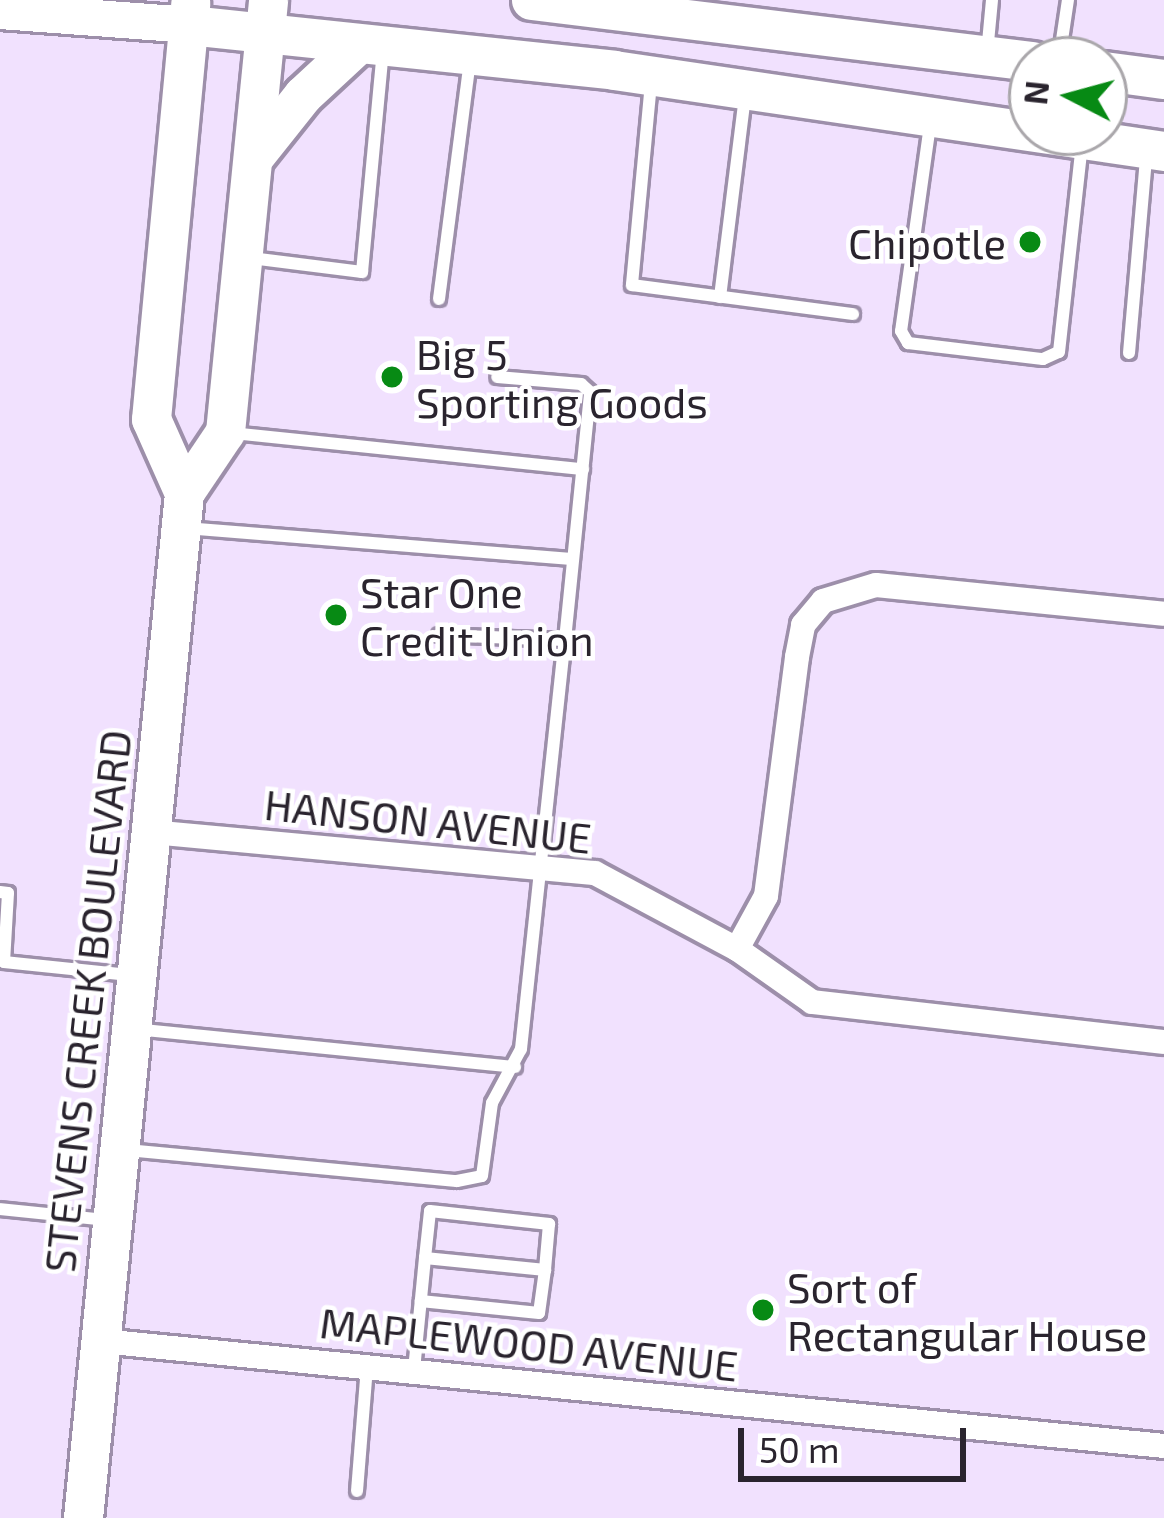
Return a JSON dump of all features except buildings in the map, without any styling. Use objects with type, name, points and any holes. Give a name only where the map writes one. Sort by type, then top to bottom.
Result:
[{"type":"main road","points":[[531,0],[601,4],[1008,57]]},
{"type":"main road","points":[[0,10],[266,15],[371,45],[652,76],[1008,129]]},
{"type":"main road","name":"STEVENS CREEK BOULEVARD","points":[[183,510],[151,418],[189,12]]},
{"type":"main road","name":"STEVENS CREEK BOULEVARD","points":[[83,1518],[183,510],[225,432],[266,15]]},
{"type":"main road","points":[[253,158],[302,95],[371,45]]},
{"type":"main road","points":[[1128,74],[1164,79]]},
{"type":"street","points":[[737,950],[766,896],[796,657],[803,625],[823,602],[876,585],[1164,614]]},
{"type":"street","name":"HANSON AVENUE","points":[[151,832],[542,865],[630,887],[737,950],[812,1002],[1164,1042]]},
{"type":"street","name":"MAPLEWOOD AVENUE","points":[[100,1341],[1164,1446]]},
{"type":"lane","points":[[987,54],[992,0]]},
{"type":"lane","points":[[1063,36],[1068,0]]},
{"type":"lane","points":[[244,257],[362,272],[371,45]]},
{"type":"lane","points":[[439,299],[471,54]]},
{"type":"lane","points":[[652,76],[632,285],[853,314]]},
{"type":"lane","points":[[720,297],[746,90]]},
{"type":"lane","points":[[930,118],[903,309],[908,344],[1043,358],[1059,352],[1080,156]]},
{"type":"lane","points":[[1129,352],[1155,150]]},
{"type":"lane","points":[[120,1150],[394,1175],[482,1176],[492,1103],[515,1066],[542,865],[590,392],[581,384],[497,377]]},
{"type":"lane","points":[[225,432],[583,469]]},
{"type":"lane","points":[[183,510],[572,559]]},
{"type":"lane","points":[[439,635],[565,640]]},
{"type":"lane","points":[[0,892],[8,893],[2,962],[136,976]]},
{"type":"lane","points":[[131,1028],[515,1066]]},
{"type":"lane","points":[[0,1209],[113,1221]]},
{"type":"lane","points":[[414,1370],[430,1211],[549,1224],[539,1313],[421,1301]]},
{"type":"lane","points":[[425,1258],[545,1270]]},
{"type":"lane","points":[[357,1491],[367,1366]]},
{"type":"place","name":"Chipotle","points":[[1030,242]]},
{"type":"place","name":"Big 5 Sporting Goods","points":[[392,377]]},
{"type":"place","name":"Star One Credit Union","points":[[336,615]]},
{"type":"place","name":"Sort of Rectangular House","points":[[763,1310]]}]
